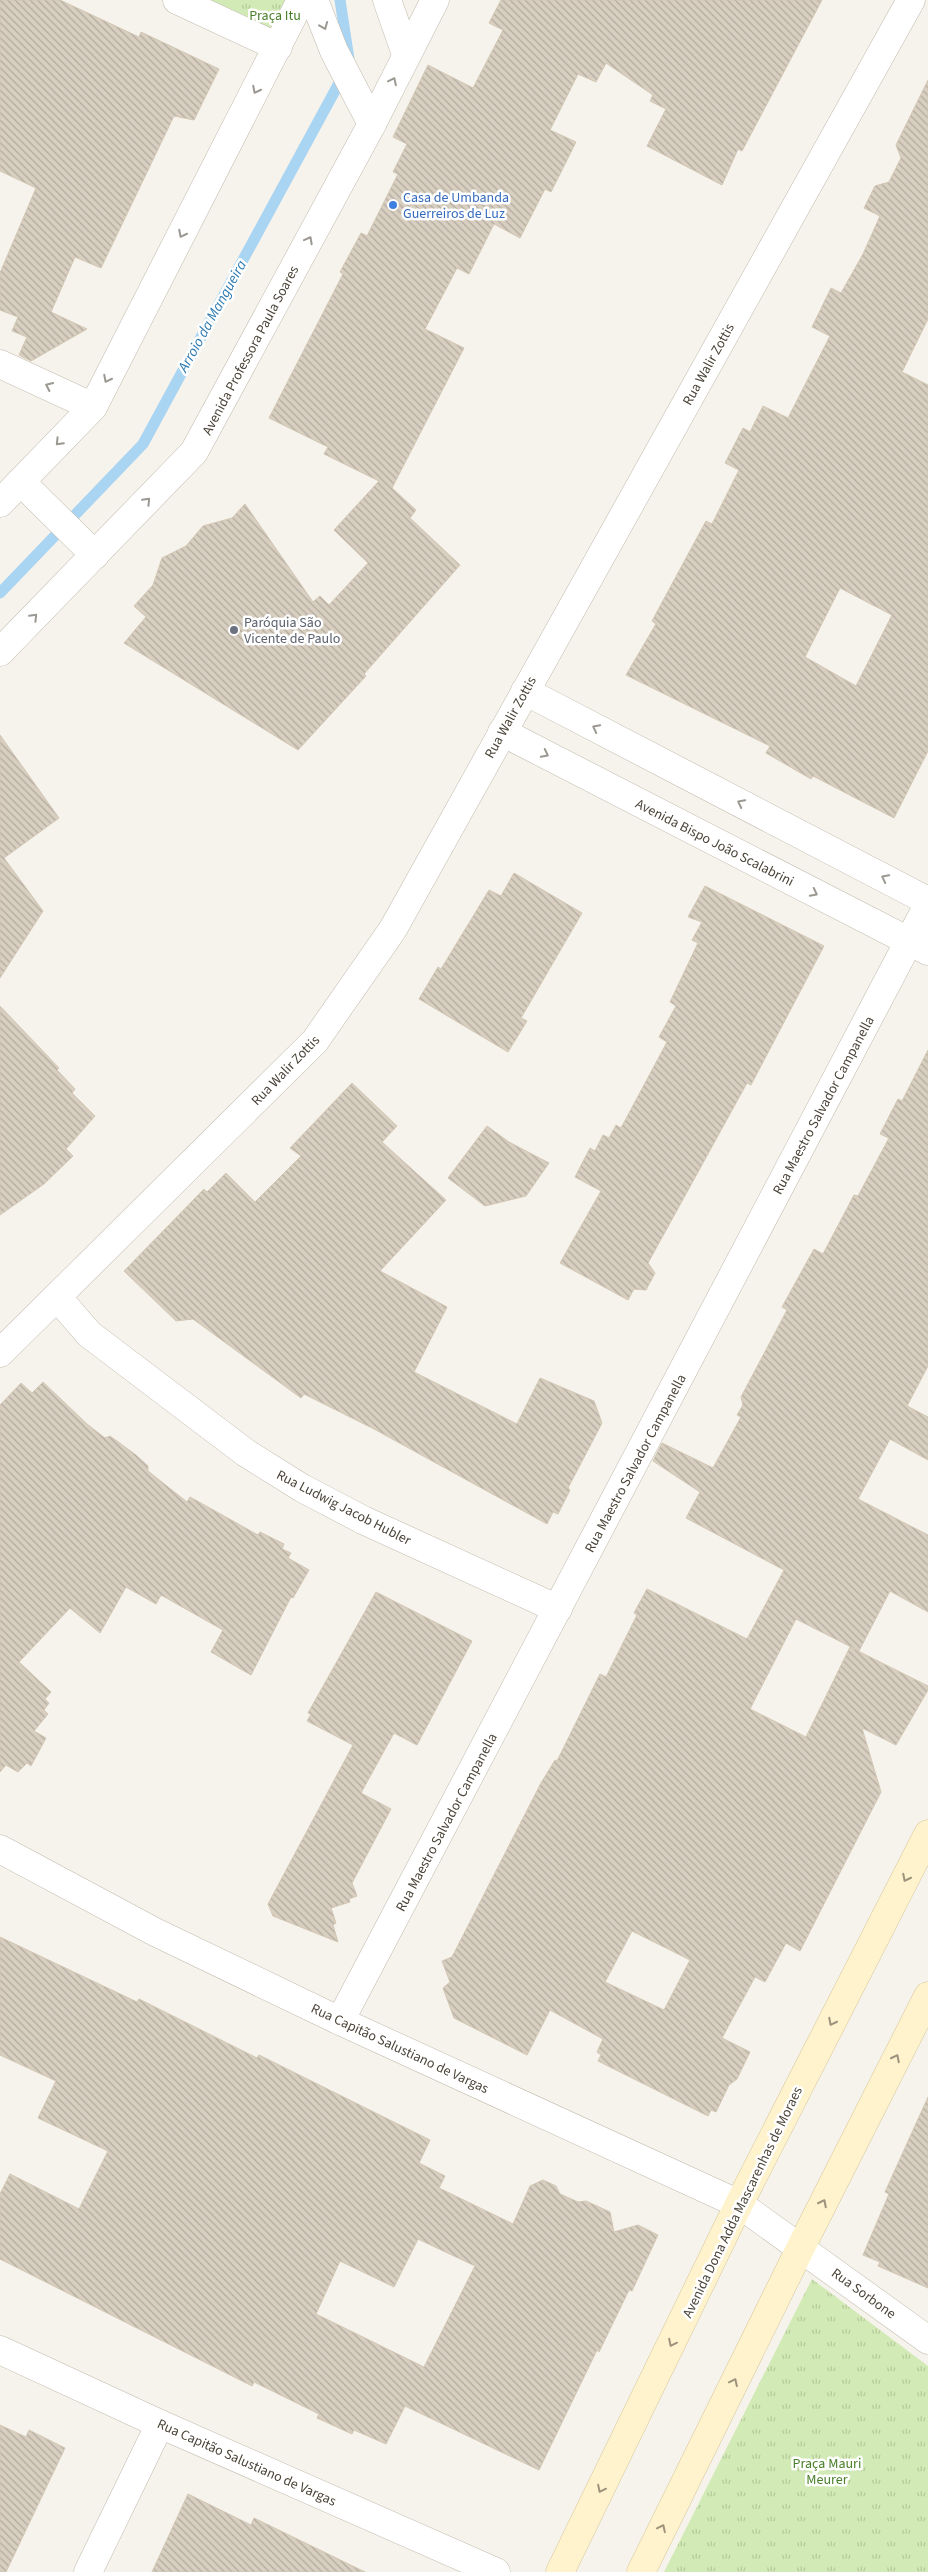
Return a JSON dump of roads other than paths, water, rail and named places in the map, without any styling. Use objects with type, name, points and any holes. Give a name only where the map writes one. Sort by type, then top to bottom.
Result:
[{"type":"main road","name":"Avenida Dona Adda Mascarenhas de Moraes","points":[[560,2572],[739,2204],[928,1834]]},
{"type":"main road","points":[[641,2572],[800,2247],[928,1996]]},
{"type":"street","points":[[177,0],[278,46]]},
{"type":"street","points":[[0,503],[93,407],[301,0]]},
{"type":"street","points":[[314,0],[334,51],[372,124]]},
{"type":"street","points":[[387,0],[406,54]]},
{"type":"street","name":"Avenida Professora Paula Soares","points":[[0,652],[194,452],[372,124],[435,0]]},
{"type":"street","name":"Rua Walir Zottis","points":[[0,1353],[58,1298],[315,1041],[393,929],[911,0]]},
{"type":"street","points":[[0,364],[93,407]]},
{"type":"street","points":[[21,482],[95,554]]},
{"type":"street","points":[[525,691],[928,901]]},
{"type":"street","name":"Avenida Bispo João Scalabrini","points":[[502,732],[918,947]]},
{"type":"street","name":"Rua Maestro Salvador Campanella","points":[[340,2021],[558,1610],[918,947],[928,905]]},
{"type":"street","name":"Rua Ludwig Jacob Hubler","points":[[58,1298],[89,1334],[262,1463],[302,1488],[363,1520],[558,1610]]},
{"type":"street","name":"Rua Capitão Salustiano de Vargas","points":[[0,1849],[155,1932],[340,2021],[739,2204],[800,2247]]},
{"type":"street","name":"Rua Sorbone","points":[[800,2247],[928,2340]]},
{"type":"street","name":"Rua Capitão Salustiano de Vargas","points":[[0,2350],[160,2424],[496,2572]]},
{"type":"street","points":[[88,2572],[160,2424]]},
{"type":"waterway","name":"Arroio da Mangueira","points":[[340,0],[349,59]]},
{"type":"waterway","name":"Arroio da Mangueira","points":[[0,593],[143,444],[344,74]]},
{"type":"place","name":"Casa de Umbanda Guerreiros de Luz","points":[[393,205]]},
{"type":"place","name":"Paróquia São Vicente de Paulo","points":[[234,630]]},
{"type":"park label","name":"Praça Itu","points":[[275,15]]},
{"type":"park label","name":"Praça Mauri Meurer","points":[[827,2472]]}]
